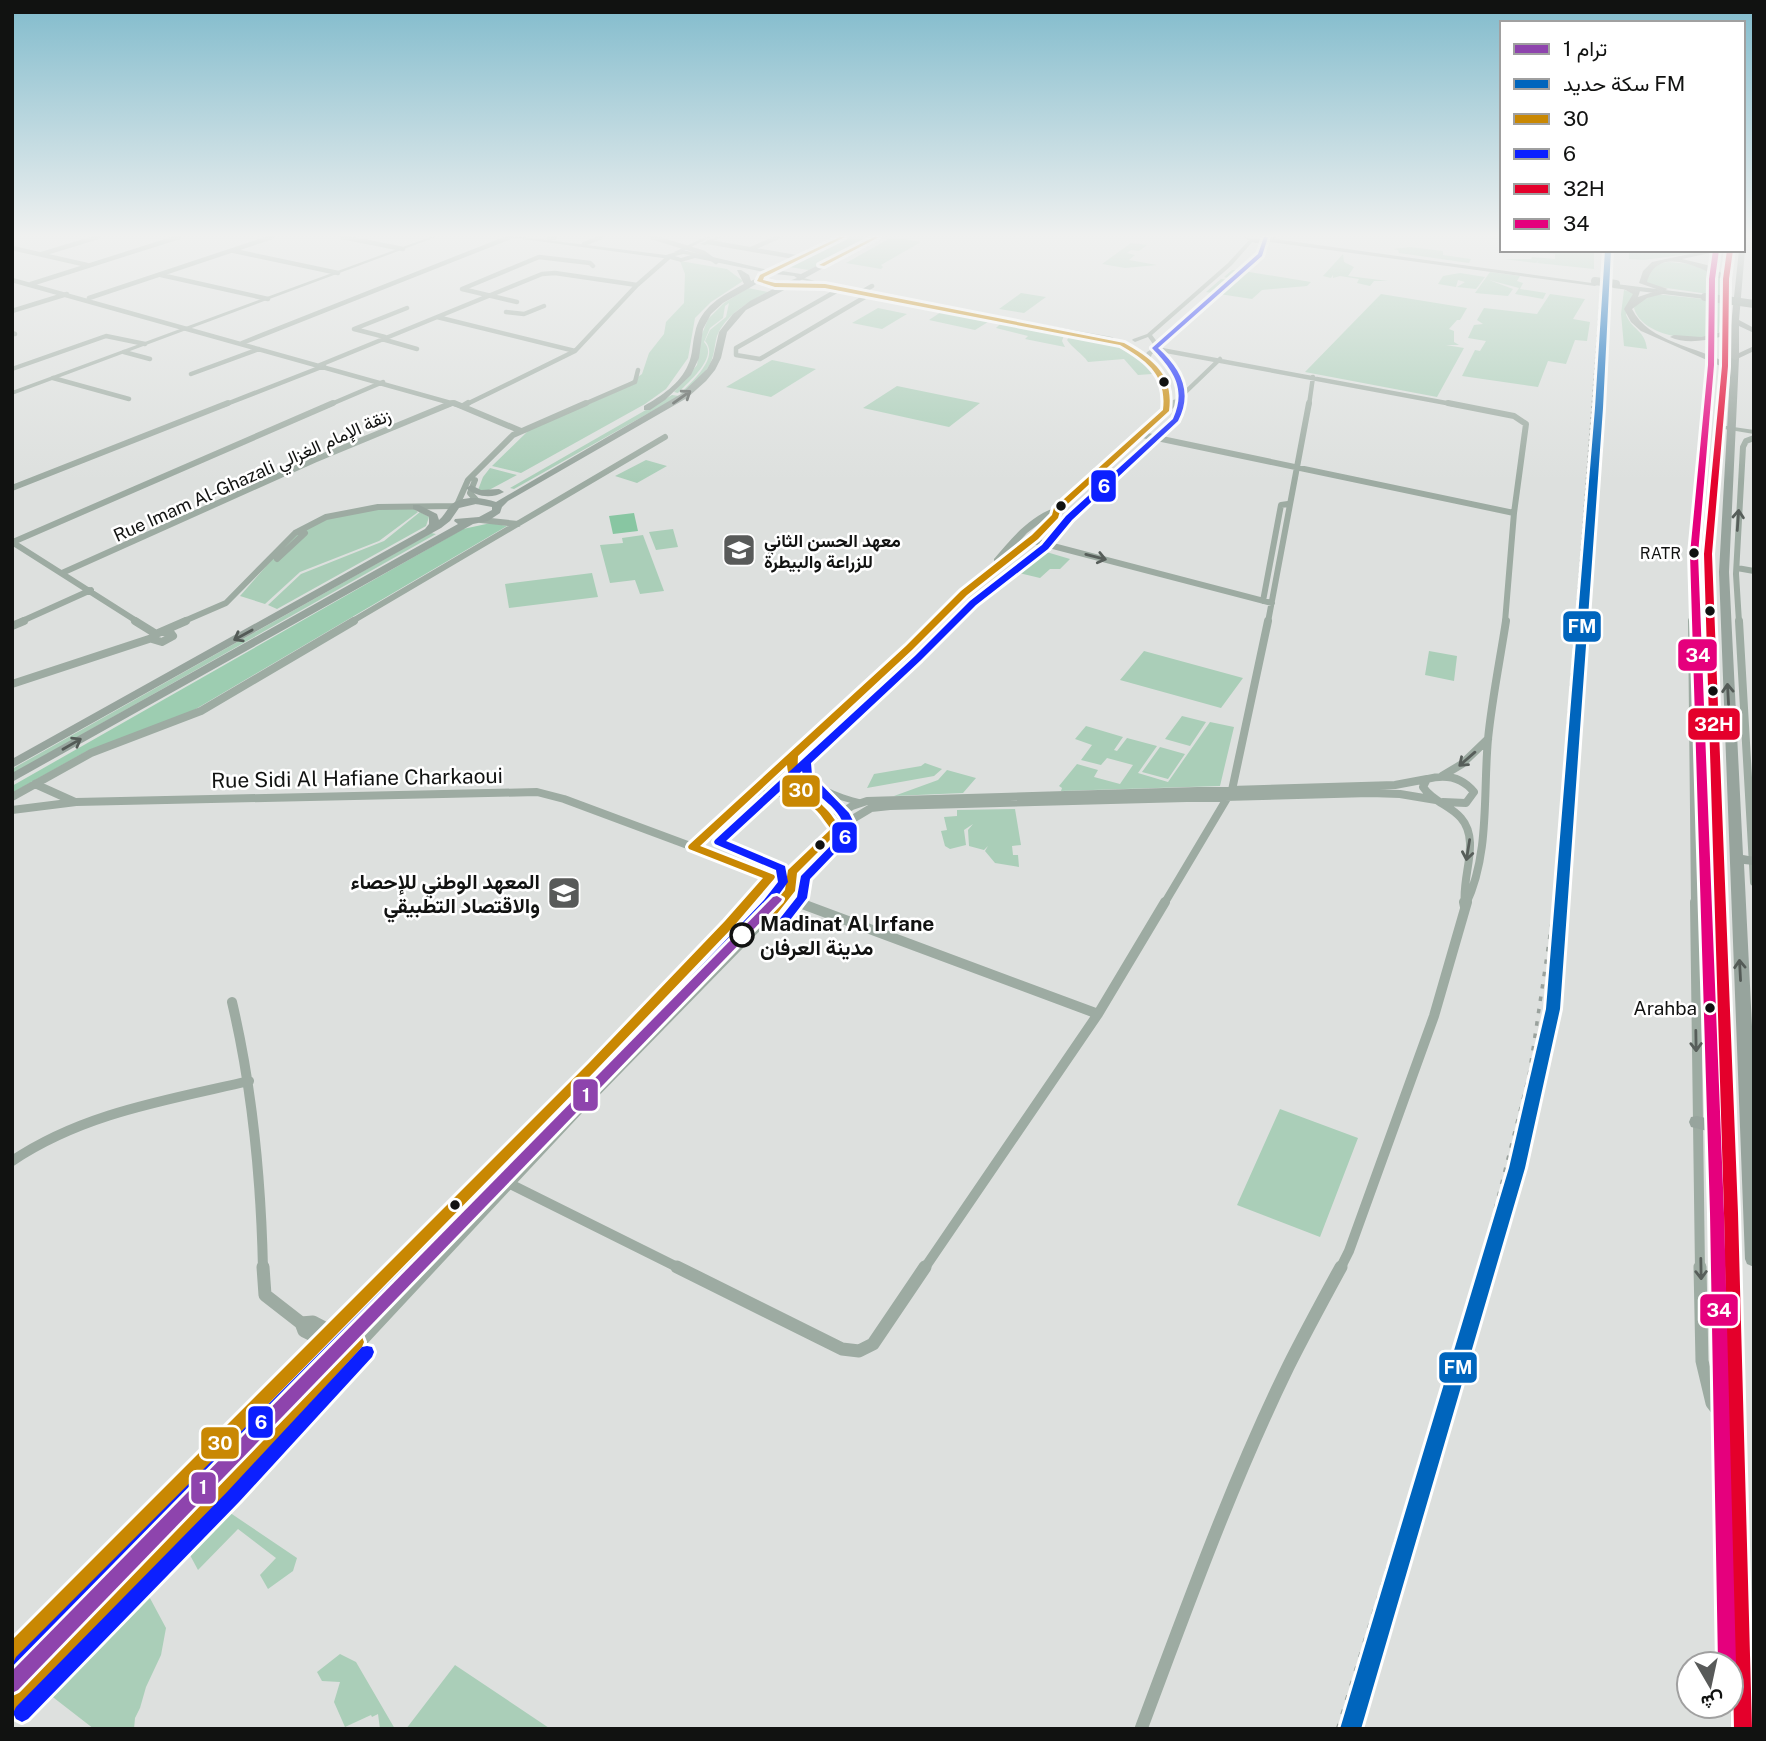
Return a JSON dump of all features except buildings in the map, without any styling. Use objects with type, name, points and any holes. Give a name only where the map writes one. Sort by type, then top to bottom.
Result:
[{"type":"highway","points":[[1633,318],[1638,326],[1659,338],[1715,359],[1725,366]]},
{"type":"highway","points":[[1635,318],[1644,327],[1688,339],[1724,334]]},
{"type":"highway","points":[[1725,318],[1725,366]]},
{"type":"highway","points":[[1754,331],[1735,321],[1735,358],[1754,348]]},
{"type":"main road","points":[[12,764],[429,530],[453,510],[499,492],[661,399],[683,379],[692,365],[700,328],[705,318]]},
{"type":"main road","points":[[12,778],[496,510],[509,496],[684,396],[713,366],[721,335],[733,318]]},
{"type":"main road","points":[[1735,358],[1734,391],[1726,426],[1708,554],[1728,1130],[1743,1729]]},
{"type":"main road","points":[[1725,366],[1732,571],[1731,752],[1754,1259]]},
{"type":"main road","points":[[1734,391],[1747,393]]},
{"type":"main road","points":[[471,488],[479,493],[499,492]]},
{"type":"main road","points":[[478,501],[496,510]]},
{"type":"main road","points":[[416,507],[434,516],[434,525],[429,530]]},
{"type":"main road","points":[[453,510],[455,519],[475,521]]},
{"type":"main road","points":[[1731,752],[1746,755]]},
{"type":"main road","points":[[1735,858],[1752,861]]},
{"type":"main road","points":[[1698,1122],[1728,1130]]},
{"type":"street","points":[[155,318],[463,406],[521,431]]},
{"type":"street","points":[[12,393],[216,318]]},
{"type":"street","points":[[242,343],[305,318]]},
{"type":"street","points":[[381,318],[354,329],[417,349]]},
{"type":"street","points":[[12,488],[322,366],[434,318]]},
{"type":"street","points":[[442,318],[575,351]]},
{"type":"street","points":[[463,406],[575,351],[606,318]]},
{"type":"street","points":[[789,318],[736,348],[736,355],[760,359],[829,318]]},
{"type":"street","points":[[998,318],[1107,339],[1154,344],[1172,350],[1514,416],[1526,424],[1514,513],[1496,702],[1488,738],[1484,825],[1473,890],[1465,907],[1434,1016],[1377,1178],[1340,1270],[1288,1367],[1252,1446],[1203,1564],[1141,1729]]},
{"type":"street","points":[[1147,359],[1154,344],[1177,318]]},
{"type":"street","points":[[12,369],[106,336],[145,344]]},
{"type":"street","points":[[1131,342],[1134,350],[1147,359],[1168,387],[1170,397],[1166,411]]},
{"type":"street","points":[[1134,350],[1154,344]]},
{"type":"street","points":[[191,374],[259,349]]},
{"type":"street","points":[[124,352],[150,359]]},
{"type":"street","points":[[997,565],[997,561],[1019,534],[1046,514],[1057,510],[1220,359]]},
{"type":"street","points":[[1715,359],[1692,571],[1702,1361],[1712,1403],[1735,1433]]},
{"type":"street","points":[[12,684],[157,635],[229,600],[295,533],[335,514],[366,508],[416,507],[453,510],[473,474],[521,431],[630,384],[637,380],[638,370]]},
{"type":"street","points":[[508,1183],[842,1349],[867,1349],[1098,1014],[1230,794],[1288,504],[1303,443],[1313,377]]},
{"type":"street","points":[[53,378],[128,399]]},
{"type":"street","points":[[13,542],[383,383]]},
{"type":"street","name":"Rue Imam Al-Ghazali زنقة الإمام الغزالي","points":[[62,573],[302,465],[453,403]]},
{"type":"street","points":[[1726,426],[1754,430]]},
{"type":"street","points":[[478,501],[471,495],[471,488],[521,431]]},
{"type":"street","points":[[1138,434],[1514,513]]},
{"type":"street","points":[[12,797],[102,748],[191,716],[665,437]]},
{"type":"street","points":[[1730,548],[1743,447],[1746,441],[1754,438]]},
{"type":"street","points":[[496,510],[508,521]]},
{"type":"street","points":[[1057,510],[1055,516],[1029,541],[997,565],[693,847],[778,884],[788,894],[1098,1014]]},
{"type":"street","points":[[475,521],[508,521],[518,524]]},
{"type":"street","points":[[157,635],[158,642],[172,637],[240,598],[316,522]]},
{"type":"street","points":[[1028,529],[1038,532]]},
{"type":"street","points":[[1018,538],[1268,602]]},
{"type":"street","points":[[13,542],[157,635],[172,633],[172,637]]},
{"type":"street","points":[[1732,571],[1754,571]]},
{"type":"street","points":[[12,626],[90,590]]},
{"type":"street","points":[[1731,600],[1746,755],[1754,882]]},
{"type":"street","points":[[1230,794],[1395,785],[1443,776],[1462,764],[1488,738]]},
{"type":"street","points":[[793,755],[791,767],[795,784],[833,824]]},
{"type":"street","points":[[791,767],[802,778],[827,792],[866,804],[1370,793],[1400,794],[1466,803],[1474,796],[1474,792]]},
{"type":"street","points":[[1443,776],[1466,783],[1474,792],[1486,795]]},
{"type":"street","points":[[1427,779],[1423,787],[1425,792],[1459,815],[1469,830],[1471,840],[1462,887],[1465,907]]},
{"type":"street","points":[[35,784],[76,802]]},
{"type":"street","name":"Rue Sidi Al Hafiane Charkaoui","points":[[12,810],[76,802],[537,792],[564,799],[693,847]]},
{"type":"street","points":[[752,793],[787,793],[807,799]]},
{"type":"street","points":[[12,1653],[593,1066],[767,881],[792,872],[833,824],[866,804]]},
{"type":"street","points":[[12,1703],[223,1487],[508,1183],[788,894],[792,872]]},
{"type":"street","points":[[232,1002],[250,1081],[262,1202],[265,1295],[300,1323],[304,1331],[327,1336],[351,1348]]},
{"type":"street","points":[[12,1161],[46,1138],[76,1125],[250,1081]]},
{"type":"shaded area","points":[[670,318],[695,318],[688,358],[666,389],[645,404],[521,473],[492,466],[529,430],[616,392],[642,374],[649,353],[664,334],[666,322]]},
{"type":"shaded area","points":[[723,318],[710,328],[704,342],[708,348],[705,362],[678,393],[674,392],[697,365],[702,334],[708,319]]},
{"type":"shaded area","points":[[724,318],[729,318],[717,336],[707,369],[694,384],[680,394],[707,362],[709,348],[705,341],[710,330]]},
{"type":"shaded area","points":[[860,318],[900,318],[882,329],[852,323]]},
{"type":"shaded area","points":[[974,318],[988,322],[975,330],[929,320]]},
{"type":"shaded area","points":[[1357,318],[1461,318],[1449,329],[1454,331],[1454,342],[1459,345],[1446,345],[1464,348],[1437,397],[1305,372]]},
{"type":"shaded area","points":[[1573,318],[1590,322],[1587,341],[1575,340],[1566,364],[1548,361],[1538,387],[1462,376],[1475,350],[1480,351],[1486,341],[1468,338],[1474,325],[1483,324],[1477,320]]},
{"type":"shaded area","points":[[1621,318],[1628,318],[1644,338],[1647,349],[1624,346]]},
{"type":"shaded area","points":[[1639,318],[1720,318],[1719,332],[1709,336],[1671,335],[1647,326]]},
{"type":"shaded area","points":[[1000,324],[1064,335],[1062,341],[1065,347],[1025,339],[1028,336],[996,328]]},
{"type":"shaded area","points":[[1070,336],[1121,347],[1135,354],[1152,374],[1138,375],[1124,359],[1088,362],[1067,340]]},
{"type":"shaded area","points":[[772,360],[816,369],[771,397],[726,387]]},
{"type":"shaded area","points":[[897,386],[980,403],[949,427],[863,408]]},
{"type":"shaded area","points":[[672,395],[679,396],[514,489],[510,488]]},
{"type":"shaded area","points":[[646,460],[667,466],[637,483],[615,476]]},
{"type":"shaded area","points":[[490,468],[517,475],[489,490],[478,490]]},
{"type":"shaded area","points":[[367,508],[414,509],[418,512],[379,541],[300,572],[265,604],[240,596],[292,537],[318,521]]},
{"type":"shaded area","points":[[420,512],[429,517],[426,526],[277,609],[268,605],[301,574],[384,541]]},
{"type":"shaded area","points":[[634,513],[638,531],[613,534],[609,516]]},
{"type":"shaded area","points":[[491,523],[507,526],[189,713],[87,751],[12,793],[12,786],[463,529]]},
{"type":"shaded area","points":[[673,529],[678,547],[656,550],[649,532]]},
{"type":"shaded area","points":[[431,533],[436,534],[12,774],[12,769]]},
{"type":"shaded area","points":[[643,535],[664,591],[640,594],[635,580],[610,583],[600,545],[623,543],[622,538]]},
{"type":"shaded area","points":[[1043,551],[1070,559],[1060,569],[1050,569],[1040,578],[1019,573]]},
{"type":"shaded area","points":[[592,573],[598,597],[509,608],[505,584]]},
{"type":"shaded area","points":[[1144,651],[1243,678],[1221,708],[1120,680]]},
{"type":"shaded area","points":[[1429,651],[1457,656],[1454,681],[1425,675]]},
{"type":"shaded area","points":[[1182,716],[1206,722],[1190,746],[1165,739]]},
{"type":"shaded area","points":[[1210,722],[1234,727],[1220,786],[1061,791],[1059,786],[1077,764],[1098,770],[1094,777],[1120,784],[1133,765],[1107,758],[1101,765],[1081,760],[1092,745],[1075,739],[1086,726],[1123,737],[1114,750],[1117,751],[1127,738],[1157,746],[1138,773],[1168,782]]},
{"type":"shaded area","points":[[1160,747],[1185,754],[1168,779],[1142,772]]},
{"type":"shaded area","points":[[925,763],[942,769],[934,776],[867,788],[874,774]]},
{"type":"shaded area","points":[[947,770],[976,778],[963,793],[894,796],[938,780]]},
{"type":"shaded area","points":[[1015,809],[1021,845],[1012,846],[1013,855],[1018,855],[1019,867],[995,863],[985,851],[988,846],[984,850],[969,846],[968,830],[973,824],[964,830],[966,845],[950,849],[945,846],[941,831],[947,830],[944,817],[957,816],[957,810]]},
{"type":"shaded area","points":[[1280,1109],[1358,1138],[1320,1237],[1237,1205]]},
{"type":"shaded area","points":[[220,1506],[297,1558],[293,1571],[268,1589],[260,1575],[276,1558],[238,1529],[198,1570],[184,1544]]},
{"type":"shaded area","points":[[144,1587],[166,1628],[161,1655],[146,1687],[134,1729],[94,1729],[45,1691]]},
{"type":"shaded area","points":[[340,1654],[356,1662],[395,1729],[380,1729],[378,1714],[345,1727],[334,1702],[340,1682],[322,1681],[317,1672]]},
{"type":"shaded area","points":[[455,1665],[549,1728],[549,1729],[406,1729]]},
{"type":"tram line","name":"1","points":[[12,1684],[777,899]]},
{"type":"tram line","points":[[686,992],[695,976]]},
{"type":"tram line","points":[[659,1013],[678,1000]]},
{"type":"railway","points":[[1576,622],[1599,318]]},
{"type":"railway","points":[[1554,904],[1576,621]]},
{"type":"railway","points":[[1480,1269],[1529,1076],[1555,902]]},
{"type":"railway","points":[[1338,1729],[1481,1267]]},
{"type":"rail line","name":"FM","points":[[1350,1729],[1517,1168],[1553,1009],[1604,318]]},
{"type":"transit line","name":"30","points":[[12,1653],[593,1066],[729,924],[770,877],[693,847],[909,648],[964,593],[1035,537],[1055,516],[1057,510],[1166,411],[1168,399],[1163,379],[1150,363],[1122,344],[990,318]]},
{"type":"transit line","name":"6","points":[[22,1663],[603,1076],[768,902],[783,882],[781,868],[719,842],[918,658],[973,603],[1045,547],[1069,518],[1176,420],[1181,410],[1182,390],[1175,372],[1155,348],[1189,318]]},
{"type":"transit line","name":"34","points":[[1712,318],[1711,365],[1694,554],[1717,1213],[1727,1650]]},
{"type":"transit line","name":"32H","points":[[1726,318],[1725,366],[1708,554],[1731,1213],[1743,1729]]},
{"type":"transit line","name":"30","points":[[772,912],[790,891],[792,872],[836,829],[823,811],[799,789],[792,769],[793,755],[806,743]]},
{"type":"transit line","name":"6","points":[[783,921],[802,898],[805,878],[850,832],[849,823],[840,808],[807,775],[806,762],[815,753]]},
{"type":"transit line","name":"30","points":[[12,1703],[223,1487],[357,1342]]},
{"type":"transit line","name":"6","points":[[22,1713],[233,1497],[367,1352]]},
{"type":"place","name":"معهد الحسن الثاني للزراعة والبيطرة","points":[[739,550]]},
{"type":"place","name":"RATR","points":[[1694,553]]},
{"type":"place","name":"المعهد الوطني للإحصاء والاقتصاد التطبيقي","points":[[564,893]]},
{"type":"place","name":"Madinat Al Irfane مدينة العرفان","points":[[742,935]]},
{"type":"place","name":"Arahba","points":[[1710,1008]]}]
